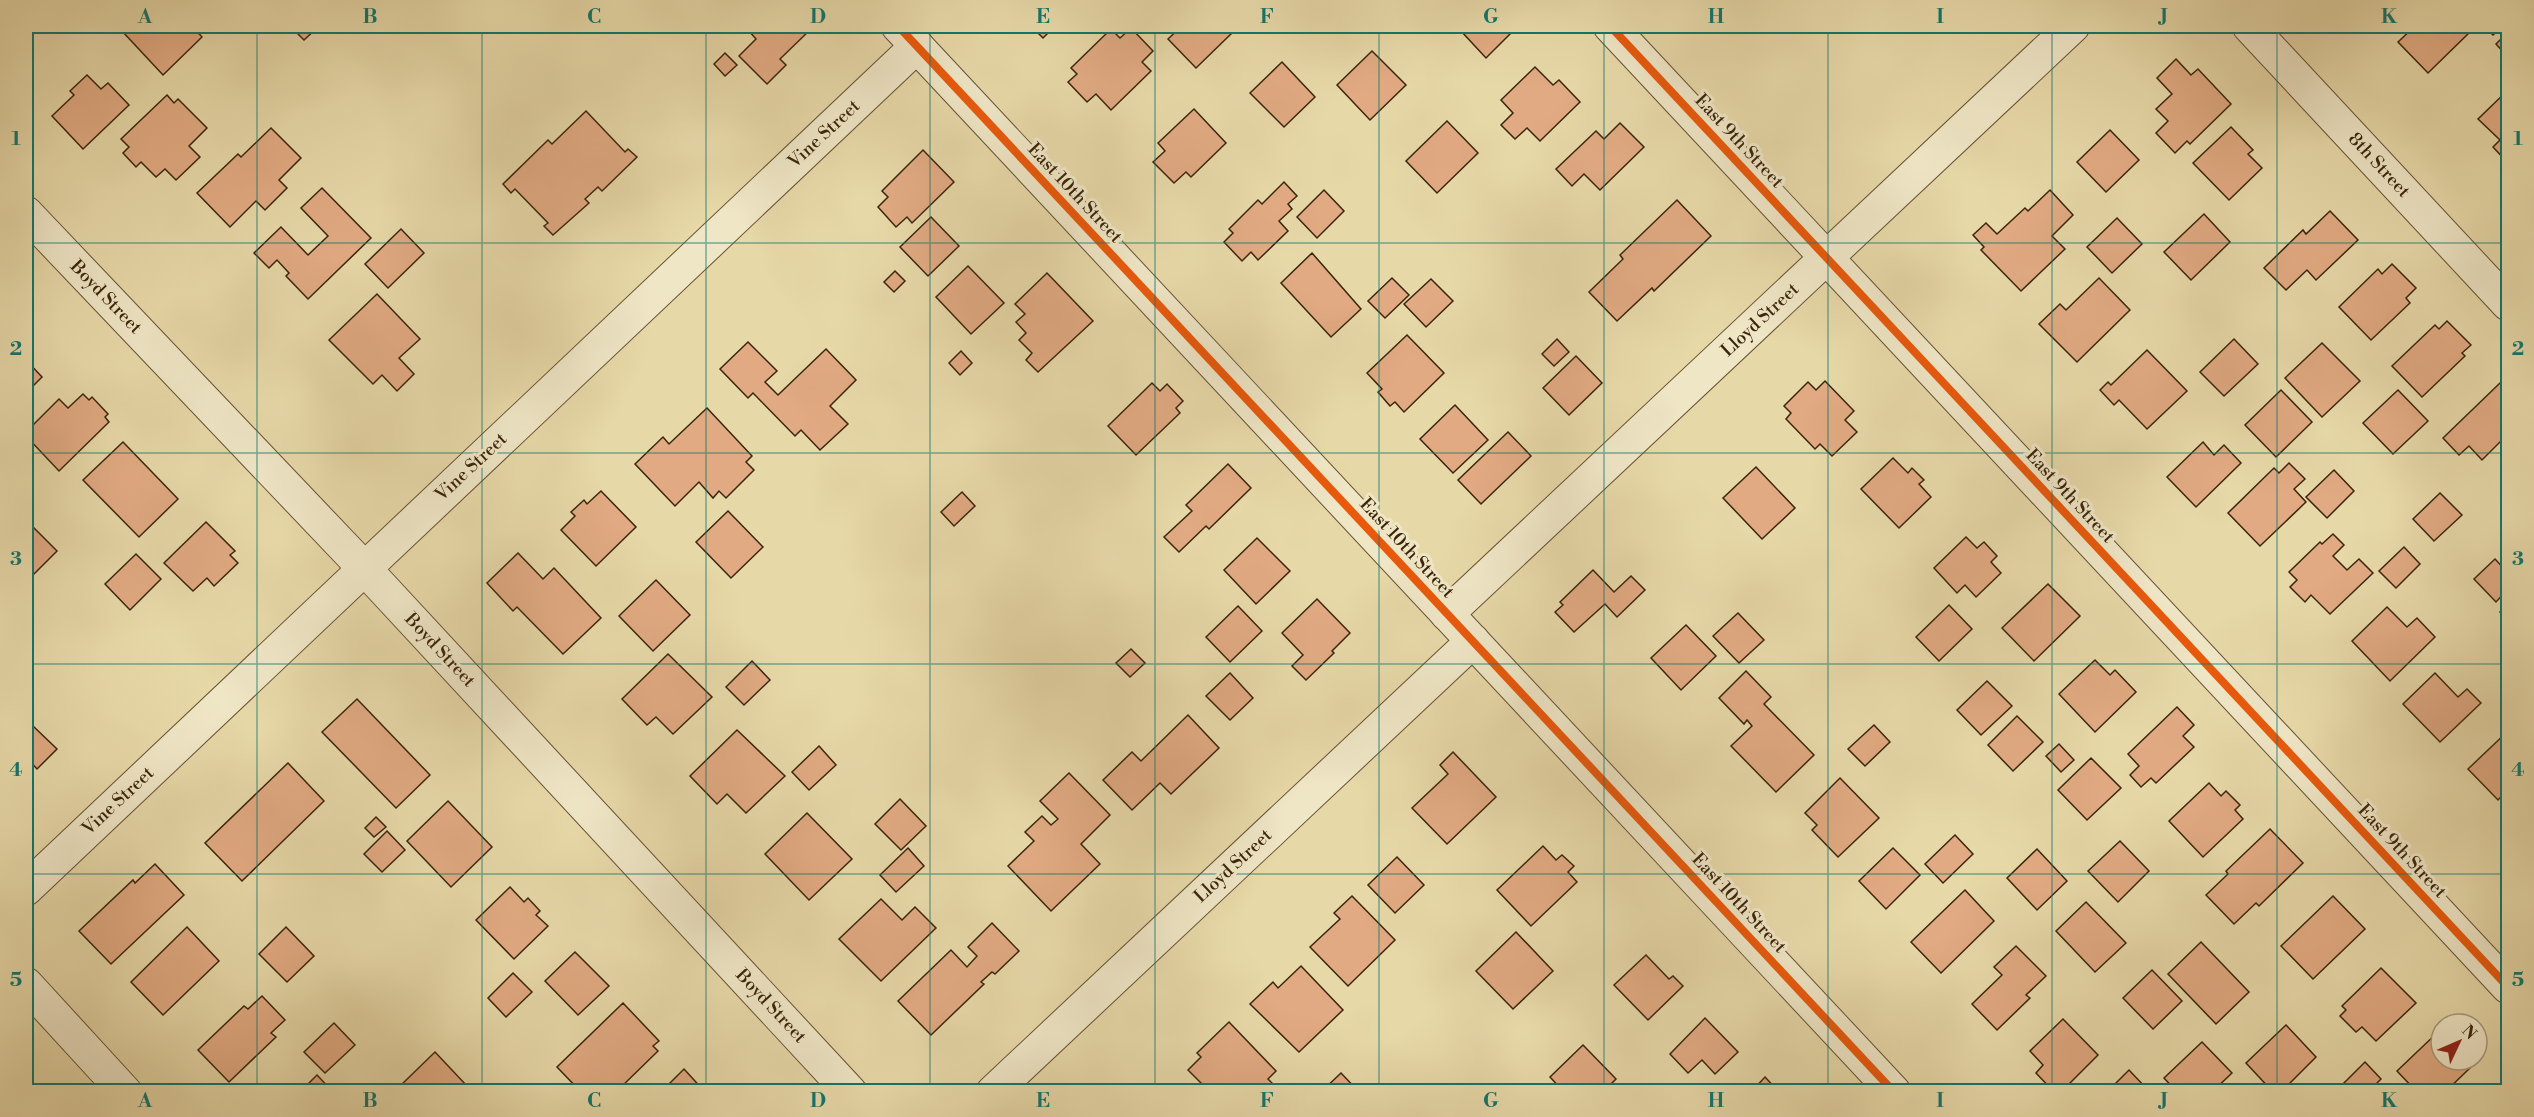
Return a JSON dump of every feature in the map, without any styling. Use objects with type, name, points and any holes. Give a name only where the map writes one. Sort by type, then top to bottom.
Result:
[{"type":"street","name":"East 9th Street","points":[[1610,26],[2508,987]]},
{"type":"street","name":"Lloyd Street","points":[[1447,614],[2073,26]]},
{"type":"street","name":"8th Street","points":[[2248,26],[2508,304]]},
{"type":"street","name":"Vine Street","points":[[26,889],[364,568],[908,36]]},
{"type":"street","name":"East 10th Street","points":[[908,36],[1894,1092]]},
{"type":"street","name":"Boyd Street","points":[[26,213],[364,568],[850,1092]]},
{"type":"street","name":"Lloyd Street","points":[[993,1092],[1473,641]]},
{"type":"street","points":[[26,984],[125,1092]]},
{"type":"building","points":[[128,26],[137,26],[143,31],[148,26],[192,26],[202,37],[163,75],[122,31]]},
{"type":"building","points":[[290,26],[319,26],[304,40]]},
{"type":"building","points":[[755,26],[809,26],[811,29],[780,59],[786,65],[767,84],[739,56],[756,39],[749,31]]},
{"type":"building","points":[[1031,26],[1055,26],[1043,38]]},
{"type":"building","points":[[1182,26],[1227,26],[1233,32],[1196,68],[1168,39]]},
{"type":"building","points":[[1467,26],[1512,26],[1514,30],[1486,58],[1461,31]]},
{"type":"building","points":[[2415,26],[2467,26],[2472,30],[2428,73],[2398,42]]},
{"type":"building","points":[[2484,26],[2503,26],[2493,35]]},
{"type":"building","points":[[1131,28],[1153,51],[1142,62],[1151,71],[1111,110],[1096,94],[1087,102],[1068,82],[1077,74],[1071,68],[1111,29],[1120,38]]},
{"type":"building","points":[[2508,32],[2508,57],[2496,44]]},
{"type":"building","points":[[1372,51],[1406,85],[1370,120],[1337,85]]},
{"type":"building","points":[[725,53],[737,65],[725,76],[714,64]]},
{"type":"building","points":[[2176,59],[2191,75],[2198,69],[2231,104],[2190,144],[2187,141],[2175,153],[2156,133],[2168,121],[2156,109],[2172,94],[2157,78]]},
{"type":"building","points":[[1282,62],[1315,97],[1284,127],[1250,93]]},
{"type":"building","points":[[1535,67],[1553,85],[1559,80],[1580,102],[1540,141],[1527,128],[1515,139],[1501,125],[1513,113],[1501,100]]},
{"type":"building","points":[[87,75],[101,89],[108,83],[129,105],[83,149],[52,116],[74,95],[70,91]]},
{"type":"building","points":[[2508,90],[2508,163],[2493,147],[2500,140],[2478,119]]},
{"type":"building","points":[[167,95],[174,103],[178,99],[207,128],[189,146],[200,157],[176,180],[165,169],[156,177],[141,162],[136,167],[123,153],[129,147],[121,139]]},
{"type":"building","points":[[1194,109],[1226,143],[1191,177],[1186,172],[1174,183],[1153,162],[1165,151],[1158,143]]},
{"type":"building","points":[[586,111],[625,152],[628,149],[637,157],[602,191],[598,187],[585,199],[589,203],[553,235],[544,226],[548,223],[515,189],[511,193],[503,184],[548,140],[552,144]]},
{"type":"building","points":[[1447,121],[1478,153],[1437,193],[1406,161]]},
{"type":"building","points":[[1620,123],[1644,147],[1600,190],[1584,174],[1572,186],[1556,169],[1596,131],[1604,139]]},
{"type":"building","points":[[2231,127],[2253,150],[2248,154],[2262,168],[2229,200],[2193,163]]},
{"type":"building","points":[[271,128],[301,158],[279,180],[287,188],[265,210],[256,201],[230,227],[197,193],[238,154],[241,157]]},
{"type":"building","points":[[2110,130],[2139,160],[2106,192],[2077,162]]},
{"type":"building","points":[[923,150],[954,182],[912,223],[907,217],[896,227],[878,207],[888,197],[882,191]]},
{"type":"building","points":[[1284,182],[1297,196],[1288,204],[1292,209],[1279,221],[1288,231],[1258,260],[1251,252],[1242,261],[1224,242],[1233,233],[1229,229],[1258,200],[1262,204]]},
{"type":"building","points":[[322,188],[371,238],[308,299],[286,276],[289,273],[277,260],[269,268],[254,253],[281,227],[308,255],[328,236],[301,208]]},
{"type":"building","points":[[1324,190],[1344,211],[1317,238],[1297,217]]},
{"type":"building","points":[[2050,190],[2073,215],[2052,236],[2065,249],[2021,291],[1981,250],[1984,247],[1973,235],[1986,223],[1997,234],[2025,208],[2028,211]]},
{"type":"building","points":[[1677,200],[1711,236],[1654,291],[1652,288],[1617,321],[1589,292],[1623,259],[1620,255]]},
{"type":"building","points":[[2330,211],[2358,240],[2316,280],[2307,270],[2286,290],[2264,268],[2303,230],[2306,234]]},
{"type":"building","points":[[2204,214],[2230,242],[2191,280],[2164,252]]},
{"type":"building","points":[[931,217],[959,246],[928,276],[900,247]]},
{"type":"building","points":[[2117,218],[2142,244],[2112,273],[2087,247]]},
{"type":"building","points":[[401,229],[424,253],[388,288],[365,264]]},
{"type":"building","points":[[1312,253],[1361,309],[1331,337],[1281,283]]},
{"type":"building","points":[[2392,264],[2416,288],[2406,298],[2410,303],[2371,340],[2339,307],[2378,269],[2382,274]]},
{"type":"building","points":[[968,266],[1004,303],[971,334],[936,297]]},
{"type":"building","points":[[895,271],[905,281],[894,292],[884,282]]},
{"type":"building","points":[[1047,273],[1093,321],[1038,372],[1026,360],[1032,353],[1019,340],[1026,333],[1016,322],[1025,314],[1015,304]]},
{"type":"building","points":[[1392,278],[1409,295],[1385,318],[1368,301]]},
{"type":"building","points":[[2099,278],[2130,310],[2077,362],[2039,324],[2060,304],[2066,310]]},
{"type":"building","points":[[1431,279],[1453,301],[1426,327],[1404,304]]},
{"type":"building","points":[[377,294],[420,339],[399,358],[414,374],[397,391],[382,375],[373,384],[329,340]]},
{"type":"building","points":[[2447,321],[2471,345],[2462,353],[2465,356],[2422,397],[2392,366],[2435,325],[2439,329]]},
{"type":"building","points":[[1407,335],[1444,373],[1404,412],[1395,402],[1390,406],[1378,392],[1382,389],[1367,373]]},
{"type":"building","points":[[1557,339],[1569,352],[1554,366],[1542,354]]},
{"type":"building","points":[[2234,339],[2258,364],[2224,396],[2200,372]]},
{"type":"building","points":[[748,342],[777,371],[765,382],[778,395],[826,349],[856,380],[830,406],[848,424],[820,450],[801,430],[795,436],[753,393],[748,398],[720,369]]},
{"type":"building","points":[[2322,343],[2360,381],[2322,417],[2285,378]]},
{"type":"building","points":[[2147,350],[2187,391],[2147,429],[2119,400],[2114,405],[2100,390],[2108,382],[2111,385]]},
{"type":"building","points":[[961,351],[972,363],[960,375],[949,363]]},
{"type":"building","points":[[1576,356],[1602,383],[1569,415],[1543,388]]},
{"type":"building","points":[[26,360],[42,377],[26,393]]},
{"type":"building","points":[[1825,381],[1854,411],[1845,420],[1857,432],[1832,456],[1820,444],[1815,449],[1786,419],[1791,413],[1784,406],[1808,382],[1816,390]]},
{"type":"building","points":[[1152,383],[1160,391],[1167,384],[1183,401],[1176,408],[1180,413],[1136,455],[1108,426]]},
{"type":"building","points":[[2500,383],[2508,391],[2508,434],[2482,460],[2469,446],[2459,455],[2443,438]]},
{"type":"building","points":[[2281,390],[2312,422],[2276,457],[2245,425]]},
{"type":"building","points":[[2398,390],[2428,421],[2393,454],[2363,423]]},
{"type":"building","points":[[83,394],[89,400],[92,397],[108,414],[105,417],[109,422],[59,471],[26,436],[26,432],[59,399],[68,408]]},
{"type":"building","points":[[1455,405],[1488,440],[1453,473],[1420,439]]},
{"type":"building","points":[[707,408],[752,456],[746,462],[754,470],[726,498],[719,491],[713,498],[699,482],[675,506],[635,464],[663,437],[669,444]]},
{"type":"building","points":[[1508,432],[1531,456],[1481,504],[1458,480]]},
{"type":"building","points":[[123,442],[178,499],[139,537],[83,480]]},
{"type":"building","points":[[2203,442],[2214,455],[2224,445],[2241,463],[2196,507],[2167,477]]},
{"type":"building","points":[[1893,458],[1908,473],[1912,468],[1924,480],[1919,484],[1931,497],[1899,528],[1861,489]]},
{"type":"building","points":[[2289,463],[2305,479],[2294,489],[2306,502],[2260,546],[2228,513],[2274,468],[2279,473]]},
{"type":"building","points":[[1228,464],[1251,488],[1209,529],[1206,526],[1179,552],[1164,537],[1192,511],[1186,505]]},
{"type":"building","points":[[1756,467],[1795,508],[1762,539],[1723,498]]},
{"type":"building","points":[[2334,470],[2354,491],[2327,518],[2306,497]]},
{"type":"building","points":[[601,491],[636,527],[596,566],[561,530],[575,516],[571,512],[584,500],[587,504]]},
{"type":"building","points":[[962,492],[975,506],[954,526],[941,512]]},
{"type":"building","points":[[2440,493],[2462,515],[2434,541],[2413,519]]},
{"type":"building","points":[[728,511],[763,547],[731,578],[696,542]]},
{"type":"building","points":[[26,520],[57,551],[26,582]]},
{"type":"building","points":[[206,522],[235,551],[230,555],[238,563],[214,586],[207,578],[193,591],[164,563]]},
{"type":"building","points":[[2333,534],[2344,545],[2333,556],[2347,570],[2359,559],[2373,573],[2330,614],[2311,595],[2305,602],[2290,587],[2297,580],[2289,572],[2320,542],[2322,544]]},
{"type":"building","points":[[1966,537],[1977,548],[1984,542],[1997,556],[1991,562],[2001,573],[1976,597],[1965,585],[1957,593],[1934,568]]},
{"type":"building","points":[[1257,538],[1290,571],[1256,604],[1224,570]]},
{"type":"building","points":[[2404,547],[2420,564],[2396,588],[2379,571]]},
{"type":"building","points":[[518,553],[543,579],[554,568],[601,618],[563,654],[517,607],[513,611],[487,583]]},
{"type":"building","points":[[136,554],[161,579],[130,610],[105,584]]},
{"type":"building","points":[[2495,559],[2508,573],[2508,589],[2496,602],[2474,579]]},
{"type":"building","points":[[1593,570],[1614,592],[1631,576],[1645,590],[1617,617],[1605,604],[1574,632],[1555,612],[1563,605],[1560,602]]},
{"type":"building","points":[[656,580],[690,615],[653,651],[619,616]]},
{"type":"building","points":[[2048,584],[2080,616],[2034,661],[2002,628]]},
{"type":"building","points":[[1317,599],[1350,633],[1332,651],[1334,653],[1306,680],[1292,666],[1303,655],[1282,633]]},
{"type":"building","points":[[2508,603],[2508,620],[2500,612]]},
{"type":"building","points":[[1949,605],[1972,629],[1939,661],[1916,637]]},
{"type":"building","points":[[1238,606],[1262,631],[1230,662],[1206,637]]},
{"type":"building","points":[[2387,607],[2407,627],[2417,618],[2435,637],[2390,681],[2352,641]]},
{"type":"building","points":[[1738,613],[1764,640],[1739,663],[1713,636]]},
{"type":"building","points":[[1686,625],[1716,656],[1681,690],[1651,658]]},
{"type":"building","points":[[1131,649],[1145,663],[1130,677],[1116,663]]},
{"type":"building","points":[[668,654],[712,697],[673,734],[656,717],[647,725],[622,699]]},
{"type":"building","points":[[2095,660],[2110,675],[2115,670],[2136,692],[2095,732],[2059,694]]},
{"type":"building","points":[[752,661],[770,680],[744,705],[726,687]]},
{"type":"building","points":[[1746,671],[1771,697],[1764,704],[1814,755],[1776,792],[1731,746],[1752,726],[1747,720],[1744,724],[1719,698]]},
{"type":"building","points":[[1230,673],[1253,698],[1230,720],[1206,696]]},
{"type":"building","points":[[2435,673],[2458,697],[2467,689],[2481,703],[2440,742],[2403,704]]},
{"type":"building","points":[[1987,681],[2012,706],[1981,735],[1957,710]]},
{"type":"building","points":[[357,699],[430,775],[396,808],[322,732]]},
{"type":"building","points":[[2177,707],[2194,725],[2183,736],[2194,747],[2156,783],[2151,778],[2141,787],[2130,775],[2139,766],[2128,754]]},
{"type":"building","points":[[1188,715],[1219,748],[1171,794],[1160,783],[1132,810],[1103,780],[1132,752],[1141,761]]},
{"type":"building","points":[[2017,716],[2043,742],[2013,771],[1988,745]]},
{"type":"building","points":[[1874,725],[1890,742],[1865,766],[1848,749]]},
{"type":"building","points":[[33,726],[57,749],[37,769],[26,757],[26,734]]},
{"type":"building","points":[[737,730],[785,776],[746,813],[727,794],[717,804],[690,776]]},
{"type":"building","points":[[2508,731],[2508,789],[2498,800],[2468,769]]},
{"type":"building","points":[[2059,744],[2074,760],[2061,772],[2046,756]]},
{"type":"building","points":[[819,746],[836,765],[809,790],[792,772]]},
{"type":"building","points":[[1453,752],[1496,797],[1447,844],[1412,808],[1448,774],[1440,765]]},
{"type":"building","points":[[2091,758],[2121,788],[2087,820],[2058,790]]},
{"type":"building","points":[[288,763],[324,801],[242,881],[205,843]]},
{"type":"building","points":[[1069,773],[1110,815],[1081,844],[1100,864],[1051,911],[1008,866],[1034,841],[1025,832],[1042,816],[1051,825],[1058,819],[1040,801]]},
{"type":"building","points":[[1840,778],[1879,818],[1838,857],[1812,830],[1817,825],[1805,813]]},
{"type":"building","points":[[2209,783],[2221,796],[2226,791],[2240,805],[2235,810],[2243,819],[2203,857],[2169,821]]},
{"type":"building","points":[[900,799],[926,826],[901,850],[875,824]]},
{"type":"building","points":[[448,801],[492,847],[451,887],[407,841]]},
{"type":"building","points":[[807,813],[852,859],[809,900],[765,854]]},
{"type":"building","points":[[376,817],[386,827],[374,837],[365,828]]},
{"type":"building","points":[[2270,829],[2303,863],[2259,906],[2256,903],[2234,924],[2206,895],[2228,874],[2226,871]]},
{"type":"building","points":[[387,831],[405,850],[382,872],[364,854]]},
{"type":"building","points":[[1955,835],[1973,854],[1943,883],[1925,864]]},
{"type":"building","points":[[2120,841],[2149,871],[2118,902],[2088,871]]},
{"type":"building","points":[[1543,846],[1556,860],[1562,855],[1574,866],[1568,872],[1577,882],[1531,926],[1497,890]]},
{"type":"building","points":[[908,848],[924,866],[896,892],[880,875]]},
{"type":"building","points":[[1893,848],[1920,875],[1886,909],[1859,881]]},
{"type":"building","points":[[2037,849],[2067,881],[2037,910],[2007,878]]},
{"type":"building","points":[[1397,857],[1424,885],[1395,913],[1368,885]]},
{"type":"building","points":[[155,864],[184,895],[111,964],[79,931],[133,880],[135,883]]},
{"type":"building","points":[[510,887],[524,902],[528,898],[540,911],[536,915],[548,926],[514,959],[476,920]]},
{"type":"building","points":[[1965,890],[1994,921],[1941,973],[1911,942]]},
{"type":"building","points":[[1352,896],[1395,940],[1348,986],[1310,947],[1340,919],[1334,913]]},
{"type":"building","points":[[2333,896],[2365,929],[2313,979],[2281,946]]},
{"type":"building","points":[[881,899],[902,920],[915,907],[936,928],[881,981],[839,939]]},
{"type":"building","points":[[2086,902],[2126,943],[2095,972],[2056,931]]},
{"type":"building","points":[[992,923],[1019,951],[995,974],[992,972],[981,982],[984,984],[931,1035],[898,1001],[951,950],[967,967],[977,956],[968,947]]},
{"type":"building","points":[[187,927],[219,961],[163,1015],[131,982]]},
{"type":"building","points":[[286,927],[314,956],[287,982],[259,954]]},
{"type":"building","points":[[1516,932],[1553,971],[1513,1009],[1476,971]]},
{"type":"building","points":[[2201,942],[2249,992],[2216,1024],[2168,974]]},
{"type":"building","points":[[2016,946],[2046,976],[2026,995],[2030,998],[1997,1030],[1972,1004],[2002,975],[1994,967]]},
{"type":"building","points":[[575,952],[609,986],[578,1015],[545,981]]},
{"type":"building","points":[[1646,955],[1669,979],[1673,976],[1683,986],[1648,1020],[1614,985]]},
{"type":"building","points":[[1301,966],[1343,1010],[1299,1052],[1250,1004],[1273,982],[1278,988]]},
{"type":"building","points":[[2381,968],[2416,1003],[2376,1041],[2362,1027],[2356,1032],[2340,1016],[2346,1010],[2342,1006]]},
{"type":"building","points":[[2152,970],[2182,1001],[2153,1029],[2123,998]]},
{"type":"building","points":[[513,973],[532,992],[506,1017],[488,998]]},
{"type":"building","points":[[262,996],[285,1020],[271,1033],[276,1037],[229,1082],[198,1050],[244,1006],[248,1009]]},
{"type":"building","points":[[623,1003],[659,1041],[653,1046],[658,1051],[618,1090],[613,1085],[606,1092],[581,1092],[557,1067]]},
{"type":"building","points":[[1705,1018],[1738,1052],[1715,1074],[1702,1060],[1688,1073],[1670,1054]]},
{"type":"building","points":[[2063,1019],[2098,1055],[2061,1092],[2054,1092],[2036,1073],[2043,1065],[2030,1051]]},
{"type":"building","points":[[1229,1022],[1276,1071],[1268,1079],[1278,1089],[1276,1092],[1210,1092],[1188,1070],[1201,1057],[1197,1053]]},
{"type":"building","points":[[334,1023],[355,1045],[325,1073],[304,1052]]},
{"type":"building","points":[[2286,1025],[2316,1057],[2281,1092],[2273,1092],[2246,1063]]},
{"type":"building","points":[[2429,1041],[2429,1072],[2466,1072],[2445,1092],[2416,1091],[2397,1071]]},
{"type":"building","points":[[2202,1042],[2232,1073],[2212,1092],[2177,1092],[2164,1078]]},
{"type":"building","points":[[1583,1045],[1616,1079],[1603,1092],[1564,1092],[1550,1077]]},
{"type":"building","points":[[435,1052],[467,1086],[462,1092],[405,1092],[400,1086]]},
{"type":"building","points":[[2365,1062],[2381,1079],[2368,1092],[2335,1092]]},
{"type":"building","points":[[684,1069],[705,1092],[661,1092]]},
{"type":"building","points":[[2129,1070],[2147,1089],[2145,1092],[2107,1092]]},
{"type":"building","points":[[1341,1073],[1359,1092],[1321,1092]]},
{"type":"building","points":[[317,1075],[333,1092],[300,1092]]},
{"type":"building","points":[[1765,1077],[1779,1092],[1751,1092]]},
{"type":"cycle path","points":[[898,26],[1894,1092]]},
{"type":"cycle path","points":[[1610,26],[2508,987]]}]
